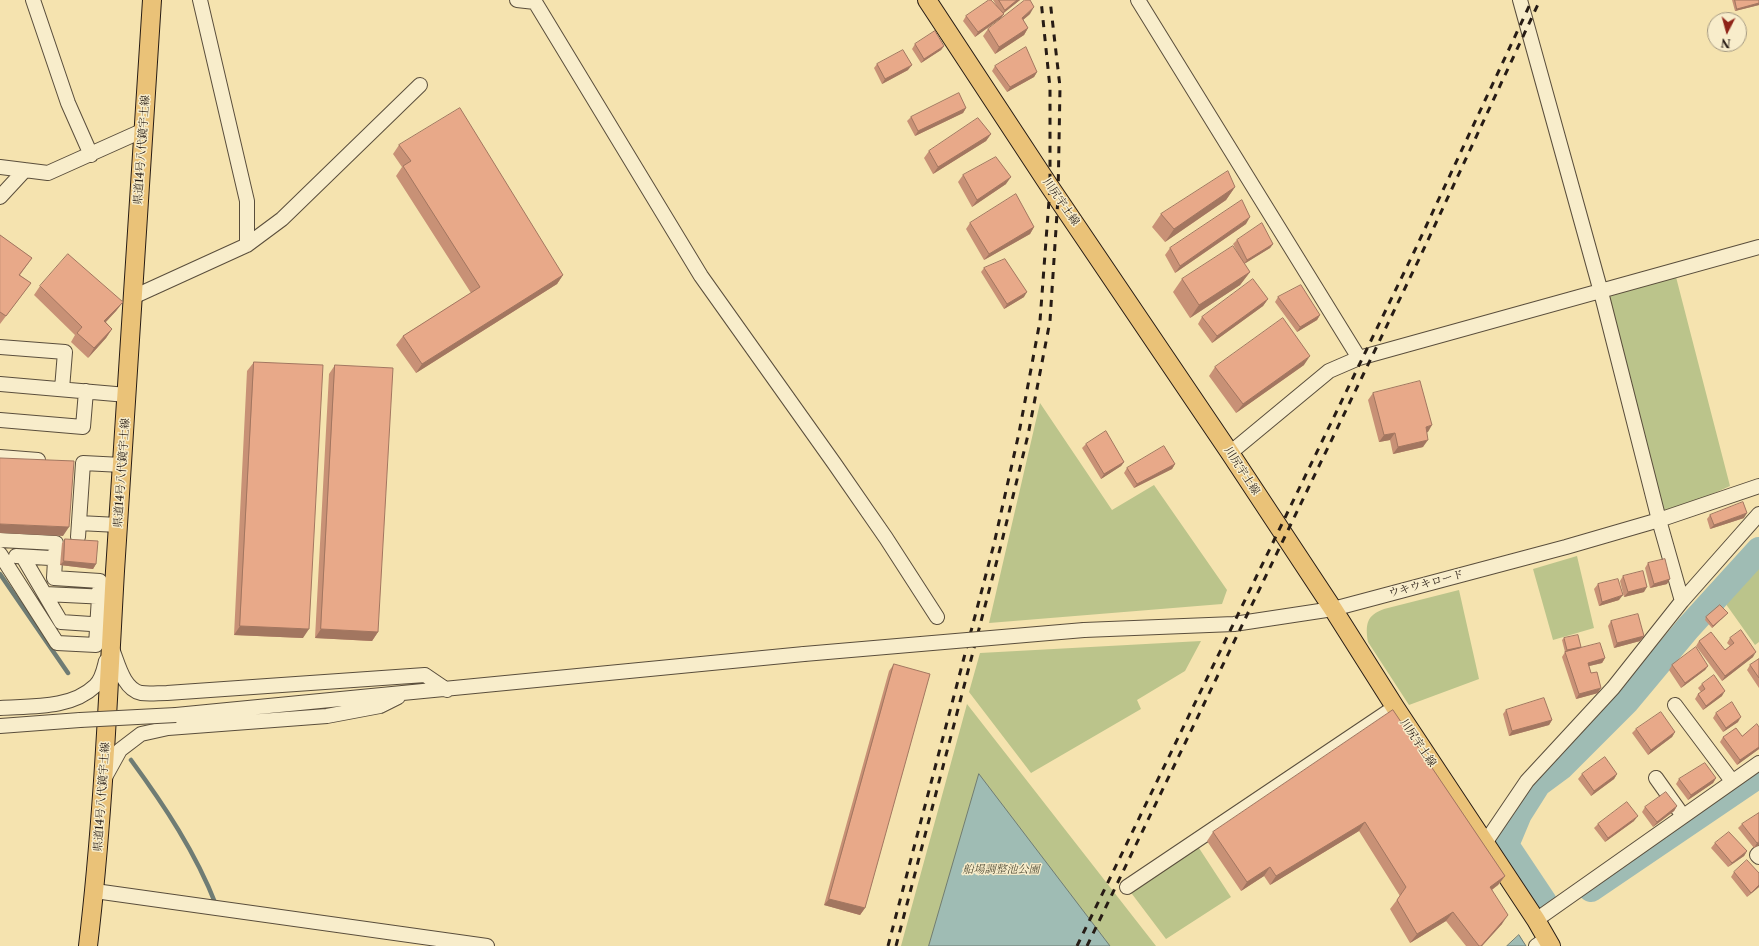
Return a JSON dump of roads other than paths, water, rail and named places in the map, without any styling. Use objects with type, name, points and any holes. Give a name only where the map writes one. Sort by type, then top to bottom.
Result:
[{"type":"main road","name":"県道14号八代鏡宇土線","points":[[88,946],[95,891],[104,779],[118,525],[152,0]]},
{"type":"main road","name":"川尻宇土線","points":[[927,0],[1050,187],[1230,453],[1333,609],[1395,707],[1536,920],[1544,944]]},
{"type":"street","points":[[33,0],[68,103],[91,155]]},
{"type":"street","points":[[200,0],[247,201],[247,245]]},
{"type":"street","points":[[517,0],[536,2],[701,276],[847,482],[937,617]]},
{"type":"street","points":[[1138,0],[1359,358]]},
{"type":"street","points":[[1520,0],[1601,292],[1658,520],[1682,601]]},
{"type":"street","points":[[133,297],[247,245],[282,219],[420,86]]},
{"type":"street","points":[[0,167],[48,174],[144,130]]},
{"type":"street","points":[[0,197],[25,170]]},
{"type":"street","points":[[1230,453],[1329,371],[1359,358],[1759,247]]},
{"type":"street","points":[[0,347],[65,352],[62,390]]},
{"type":"street","points":[[0,384],[127,395]]},
{"type":"street","points":[[0,420],[83,427],[86,391]]},
{"type":"street","points":[[0,457],[52,461]]},
{"type":"street","points":[[68,462],[122,466]]},
{"type":"street","points":[[78,537],[82,463]]},
{"type":"street","name":"ウキウキロード","points":[[0,726],[176,715],[447,690],[804,654],[1084,630],[1234,624],[1333,609],[1658,520],[1759,486]]},
{"type":"street","points":[[1485,843],[1527,781],[1613,688],[1682,601],[1759,514]]},
{"type":"street","points":[[79,522],[118,525]]},
{"type":"street","points":[[0,540],[56,543],[54,578],[100,581],[96,645],[57,643],[4,555]]},
{"type":"street","points":[[4,555],[50,558]]},
{"type":"street","points":[[24,557],[61,622],[112,625]]},
{"type":"street","points":[[45,594],[114,598]]},
{"type":"street","points":[[0,708],[61,704],[79,697],[96,686],[100,679],[111,647]]},
{"type":"street","points":[[111,647],[125,681],[140,693],[167,694],[425,675],[447,690]]},
{"type":"street","points":[[104,779],[120,750],[141,734],[168,728],[327,716],[380,706],[406,693]]},
{"type":"street","points":[[1675,704],[1732,782]]},
{"type":"street","points":[[1127,887],[1395,707]]},
{"type":"street","points":[[1536,920],[1759,763]]},
{"type":"street","points":[[1656,778],[1683,816]]},
{"type":"street","points":[[1759,854],[1757,854],[1759,857]]},
{"type":"street","points":[[95,891],[486,946]]},
{"type":"water","points":[[979,774],[1110,946],[929,946]]},
{"type":"water","points":[[1519,935],[1526,946],[1507,946]]},
{"type":"waterway","points":[[1544,902],[1506,845],[1519,814],[1538,784],[1561,767],[1627,701],[1688,628],[1759,550]]},
{"type":"waterway","points":[[0,574],[68,673]]},
{"type":"waterway","points":[[131,760],[155,794],[189,848],[216,905]]},
{"type":"waterway","points":[[1591,889],[1759,775]]},
{"type":"railway","points":[[888,946],[994,544],[1019,433],[1040,321],[1050,187],[1050,88],[1041,0]]},
{"type":"railway","points":[[896,946],[1001,545],[1028,435],[1050,321],[1058,198],[1060,87],[1050,0]]},
{"type":"railway","points":[[1077,946],[1414,252],[1532,0]]},
{"type":"railway","points":[[1087,946],[1421,255],[1540,0]]},
{"type":"park label","name":"船場調整池公園","points":[[1001,870]]}]
